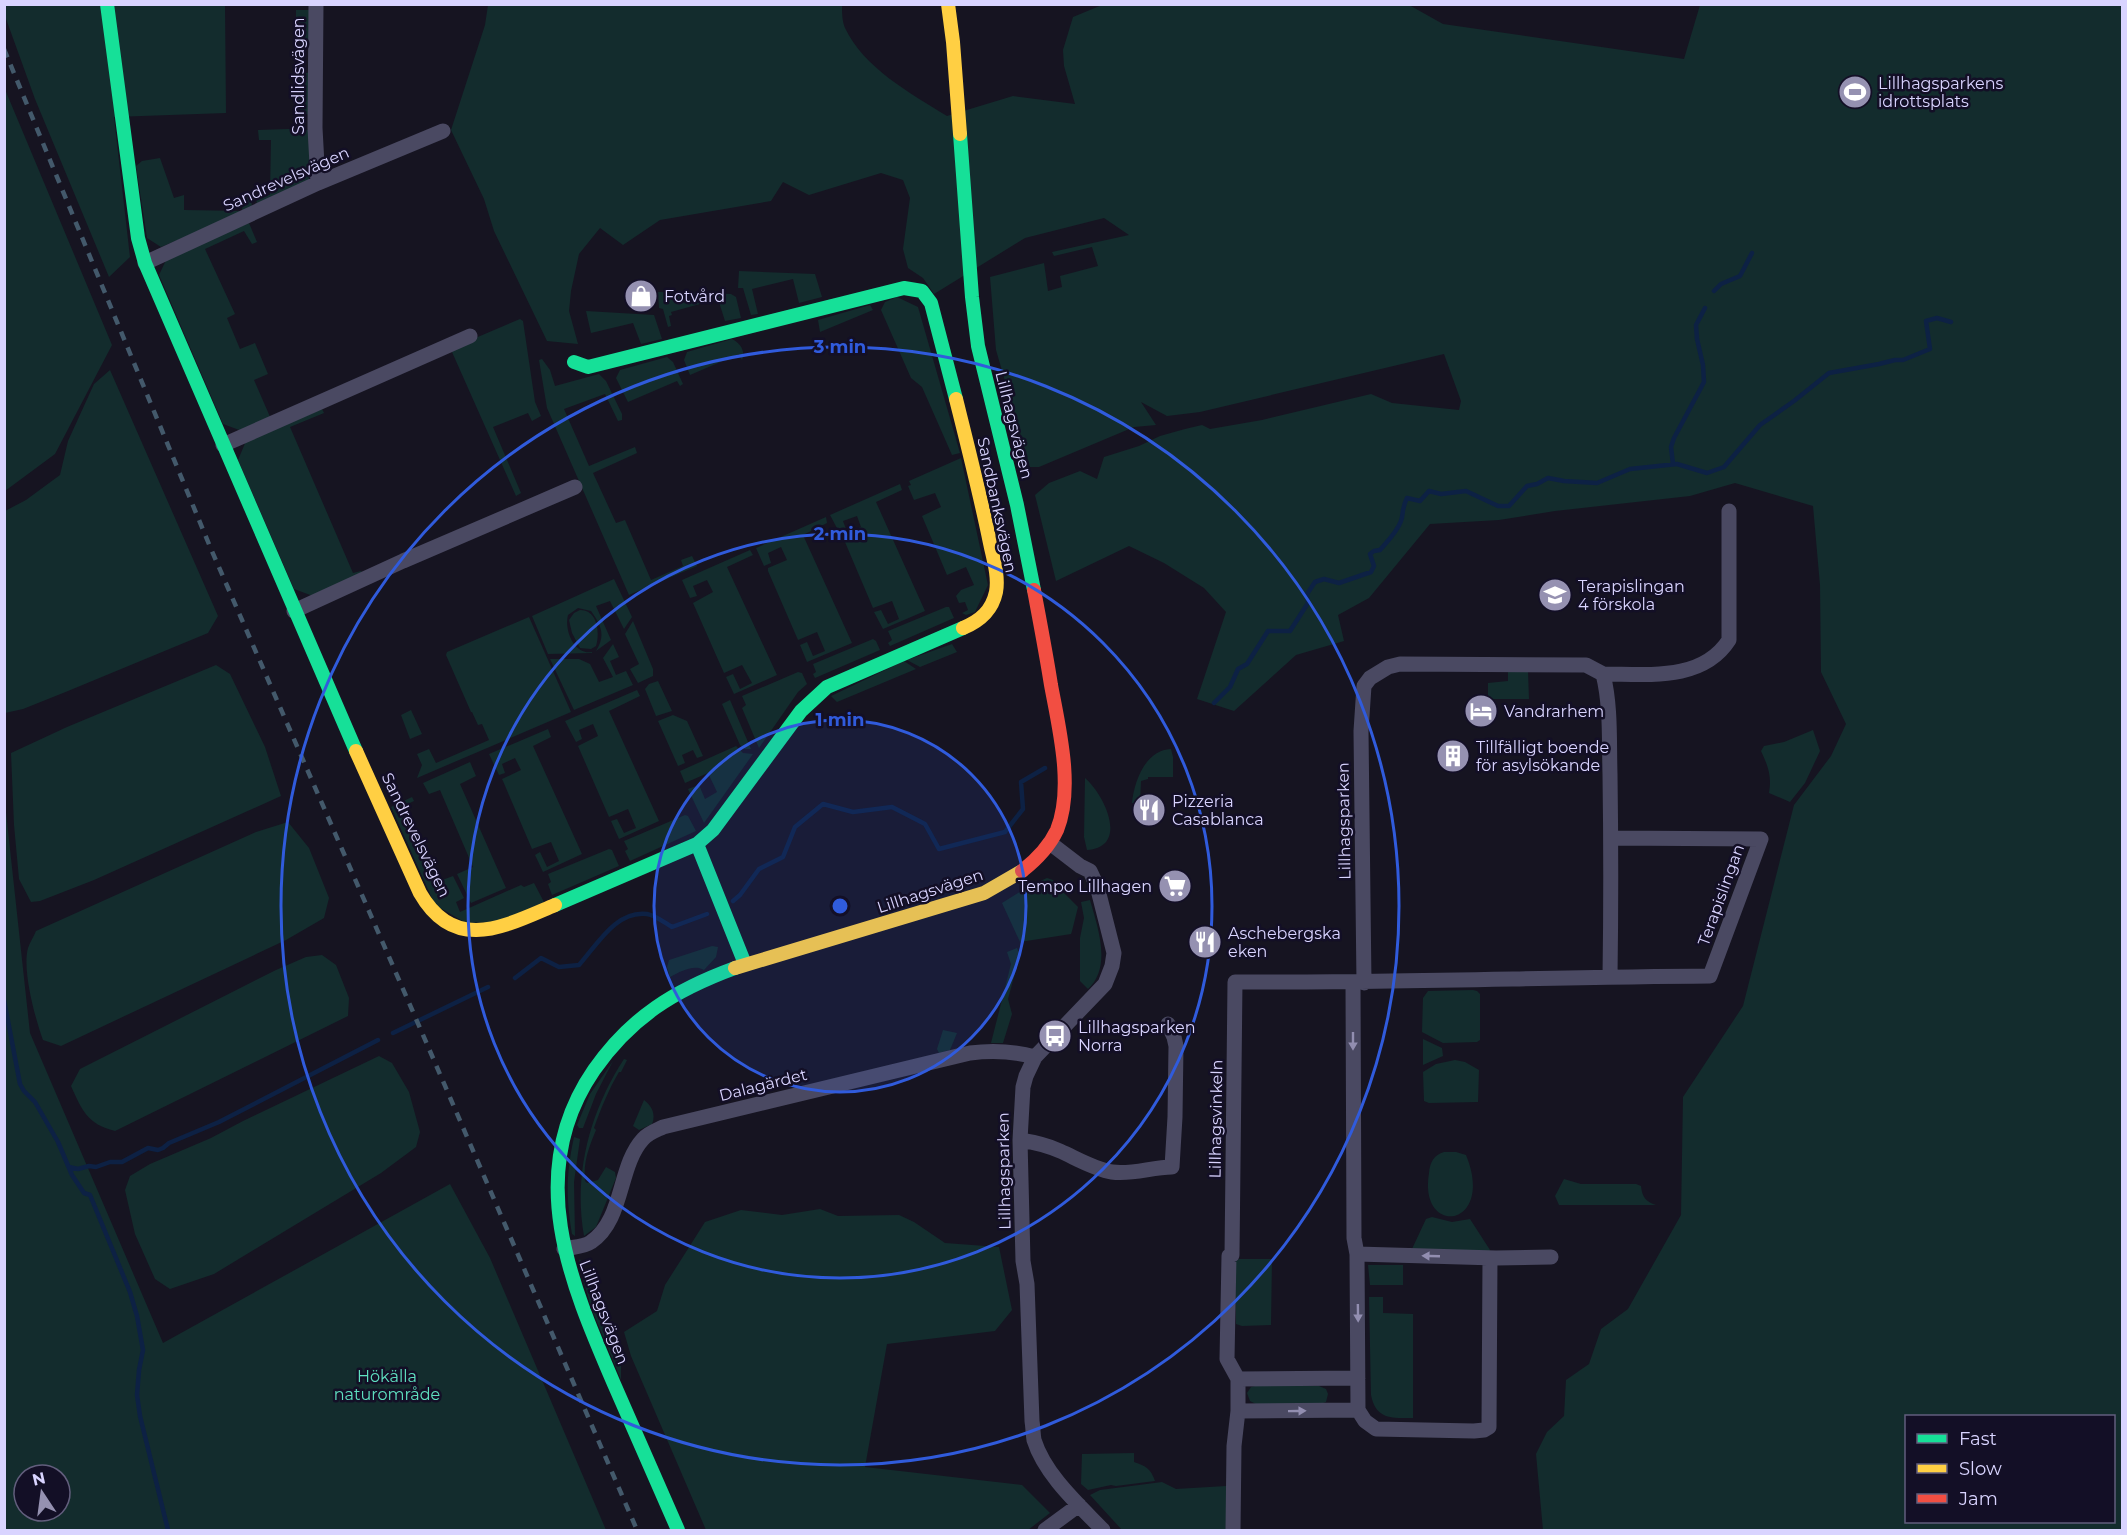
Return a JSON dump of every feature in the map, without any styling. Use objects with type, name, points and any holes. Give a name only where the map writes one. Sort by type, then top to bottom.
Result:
[{"type":"street","name":"Sandrevelsvägen","points":[[107,4],[138,238],[146,263],[294,611],[426,903],[439,917],[460,928],[480,932],[504,927],[697,844]]},
{"type":"street","name":"Sandlidsvägen","points":[[316,4],[315,128],[318,183]]},
{"type":"street","name":"Lillhagsvägen","points":[[678,1530],[589,1324],[572,1281],[564,1249],[556,1203],[561,1143],[569,1114],[577,1097],[602,1058],[623,1034],[655,1005],[709,977],[745,964],[984,893],[1007,882],[1036,859],[1050,843],[1059,826],[1064,768],[1035,588],[976,333],[970,288],[948,4]]},
{"type":"street","name":"Sandrevelsvägen","points":[[146,263],[318,183],[444,132]]},
{"type":"street","name":"Sandbanksvägen","points":[[574,362],[588,367],[904,288],[922,291],[927,297],[931,303],[940,335],[998,579],[998,589],[991,606],[979,621],[827,687],[814,697],[801,711],[713,830],[697,844]]},
{"type":"street","points":[[223,445],[470,336]]},
{"type":"street","points":[[294,611],[404,560],[575,487]]},
{"type":"street","points":[[1610,977],[1611,838],[1608,694],[1603,674],[1668,674],[1689,670],[1716,656],[1724,649],[1729,640],[1729,511]]},
{"type":"street","name":"Lillhagsparken","points":[[1358,1410],[1357,1254],[1354,1238],[1361,731],[1364,686],[1370,678],[1388,667],[1401,664],[1586,665],[1603,674]]},
{"type":"street","name":"Terapislingan","points":[[1358,983],[1710,976],[1761,838],[1611,838]]},
{"type":"street","name":"Lillhagsparken","points":[[1050,843],[1090,871],[1097,886],[1114,954],[1105,984],[1035,1057],[1023,1088],[1020,1140],[1023,1261],[1027,1284],[1032,1421],[1034,1440],[1043,1460],[1079,1505],[1103,1530]]},
{"type":"street","points":[[697,844],[745,964]]},
{"type":"street","name":"Lillhagsvinkeln","points":[[1238,1379],[1227,1359],[1229,1256],[1232,1255],[1235,982],[1358,983]]},
{"type":"street","points":[[1020,1140],[1059,1150],[1075,1159],[1110,1172],[1126,1173],[1172,1167],[1176,1047],[1168,1024]]},
{"type":"street","name":"Dalagärdet","points":[[564,1249],[590,1243],[601,1233],[611,1216],[639,1146],[650,1134],[663,1127],[970,1053],[989,1050],[1016,1052],[1035,1057]]},
{"type":"street","points":[[1357,1254],[1490,1258],[1551,1257]]},
{"type":"street","points":[[1238,1411],[1358,1410],[1365,1421],[1376,1429],[1474,1431],[1489,1427],[1490,1258]]},
{"type":"street","points":[[1233,1530],[1238,1379],[1358,1378]]},
{"type":"street","points":[[1045,1530],[1079,1505]]},
{"type":"green space","points":[[5,5],[225,5],[226,113],[114,117],[130,257],[109,277],[35,99],[5,16]]},
{"type":"green space","points":[[488,5],[842,5],[845,28],[864,55],[889,78],[947,116],[1013,96],[1075,104],[1064,66],[1063,50],[1073,17],[1102,5],[1409,5],[1443,24],[1684,59],[1700,5],[2122,5],[2122,1530],[1543,1530],[1536,1454],[1547,1432],[1564,1416],[1566,1380],[1589,1364],[1601,1329],[1628,1309],[1681,1215],[1683,1097],[1743,1006],[1794,805],[1831,756],[1846,724],[1821,672],[1820,585],[1813,506],[1735,483],[1690,496],[1555,511],[1499,520],[1430,524],[1369,598],[1338,615],[1344,641],[1296,655],[1234,711],[1197,699],[1226,612],[1204,588],[1164,563],[1129,546],[1056,581],[1035,495],[1049,483],[1080,471],[1097,479],[1104,457],[1139,446],[1160,436],[1202,425],[1210,429],[1262,420],[1371,394],[1392,403],[1459,410],[1461,401],[1444,354],[1200,412],[1167,416],[1141,402],[1156,425],[1134,427],[1039,467],[1030,467],[996,350],[990,277],[1044,263],[1048,291],[1062,287],[1060,276],[1098,266],[1092,247],[1054,256],[1052,252],[1129,235],[1104,218],[1025,238],[934,294],[923,278],[908,268],[903,249],[910,198],[903,180],[881,173],[809,195],[783,182],[771,201],[660,220],[623,245],[600,228],[579,254],[571,291],[569,311],[578,344],[547,341],[494,231],[484,199],[451,130],[485,25]]},
{"type":"green space","points":[[296,10],[313,10],[313,41],[296,41]]},
{"type":"green space","points":[[311,72],[311,115],[300,110],[295,92],[301,74]]},
{"type":"green space","points":[[4,87],[112,345],[55,454],[5,491]]},
{"type":"green space","points":[[258,130],[311,130],[310,177],[303,187],[257,207],[256,195],[270,195],[271,140],[259,140]]},
{"type":"green space","points":[[160,158],[174,198],[184,195],[184,210],[242,211],[243,195],[251,195],[252,209],[161,247],[147,238],[136,166],[142,161]]},
{"type":"green space","points":[[249,223],[257,242],[252,244],[244,231],[205,249],[235,314],[227,318],[240,349],[255,343],[268,374],[254,380],[271,419],[242,431],[223,424],[159,275],[167,258]]},
{"type":"green space","points":[[739,271],[815,274],[822,297],[799,303],[793,279],[752,289],[758,314],[751,315],[743,288],[738,288]]},
{"type":"green space","points":[[658,292],[731,294],[736,297],[741,318],[725,321],[718,299],[671,312],[672,315],[669,316],[671,326],[668,327],[663,309],[659,308]]},
{"type":"green space","points":[[897,297],[918,307],[960,453],[952,455],[922,387],[911,378],[881,310],[885,302]]},
{"type":"green space","points":[[870,305],[873,310],[820,332],[818,320]]},
{"type":"green space","points":[[586,311],[654,315],[662,339],[641,344],[633,323],[591,333]]},
{"type":"green space","points":[[520,319],[523,321],[535,402],[541,416],[532,421],[528,413],[493,427],[521,493],[516,496],[452,352],[466,342]]},
{"type":"green space","points":[[732,339],[742,348],[742,360],[739,354],[690,375],[684,360],[687,352]]},
{"type":"green space","points":[[667,357],[673,362],[683,384],[680,386],[677,381],[628,402],[616,378],[620,370]]},
{"type":"green space","points":[[542,359],[550,370],[555,386],[599,374],[606,381],[622,414],[622,420],[618,421],[605,394],[564,409],[589,466],[635,447],[637,453],[593,473],[616,523],[625,520],[651,580],[683,566],[681,560],[692,556],[697,566],[629,595],[547,408],[539,360]]},
{"type":"green space","points":[[110,370],[218,616],[208,633],[23,709],[5,713],[5,511],[26,500],[60,475],[68,441],[94,384]]},
{"type":"green space","points":[[322,409],[324,413],[290,427],[353,573],[361,571],[364,574],[313,596],[294,589],[238,460],[246,441]]},
{"type":"green space","points":[[961,458],[988,585],[975,612],[966,615],[962,613],[968,610],[965,602],[959,603],[956,596],[961,590],[974,585],[966,567],[947,575],[922,516],[941,507],[935,493],[914,500],[908,486],[911,485],[909,481]]},
{"type":"green space","points":[[900,484],[902,490],[876,502],[925,611],[883,629],[874,612],[881,610],[888,624],[899,619],[892,601],[873,608],[842,535],[861,527],[857,516],[843,521],[846,529],[839,532],[830,515]]},
{"type":"green space","points":[[826,517],[827,523],[803,535],[852,643],[807,662],[800,645],[807,642],[813,656],[825,651],[817,632],[798,640],[768,571],[768,568],[787,560],[781,547],[768,553],[771,563],[764,566],[756,548]]},
{"type":"green space","points":[[750,550],[753,555],[727,567],[777,675],[734,694],[726,677],[733,674],[740,689],[752,683],[742,665],[724,673],[693,603],[713,592],[707,580],[693,586],[697,596],[690,598],[682,580]]},
{"type":"green space","points":[[614,579],[632,617],[624,629],[610,601],[596,606],[611,640],[596,651],[601,640],[600,626],[591,611],[578,608],[568,615],[569,634],[575,646],[592,653],[548,654],[532,616]]},
{"type":"green space","points":[[949,607],[954,618],[890,646],[888,643],[892,640],[888,631]]},
{"type":"green space","points":[[580,610],[591,614],[596,623],[597,641],[596,646],[591,649],[580,648],[572,633],[569,620],[574,613]]},
{"type":"green space","points":[[529,617],[571,712],[417,778],[422,765],[417,754],[429,749],[436,763],[489,740],[482,724],[478,725],[471,712],[446,655],[447,652]]},
{"type":"green space","points":[[633,621],[653,669],[653,676],[638,683],[630,669],[639,664],[625,634]]},
{"type":"green space","points":[[873,639],[880,650],[815,678],[813,674],[816,672],[813,664]]},
{"type":"green space","points":[[613,644],[619,657],[610,661],[616,675],[626,671],[633,685],[574,710],[550,659],[579,659],[590,664],[599,682],[613,677],[603,658]]},
{"type":"green space","points":[[952,644],[957,652],[920,667],[907,660]]},
{"type":"green space","points":[[904,661],[916,669],[837,702],[831,696]]},
{"type":"green space","points":[[216,665],[230,674],[265,747],[281,796],[94,880],[40,901],[31,902],[19,879],[11,753],[67,727]]},
{"type":"green space","points":[[1508,669],[1528,671],[1529,699],[1488,699],[1488,683],[1508,681]]},
{"type":"green space","points":[[798,672],[802,673],[807,684],[798,692],[759,748],[742,708],[746,705],[742,696]]},
{"type":"green space","points":[[658,681],[672,711],[656,716],[645,689],[649,684]]},
{"type":"green space","points":[[637,690],[640,696],[609,711],[659,821],[619,839],[611,821],[617,819],[624,833],[636,828],[628,809],[609,817],[578,746],[598,736],[593,724],[579,730],[582,739],[576,742],[565,721]]},
{"type":"green space","points":[[730,700],[751,749],[745,749],[740,745],[722,704]]},
{"type":"green space","points":[[411,710],[422,734],[410,739],[401,715]]},
{"type":"green space","points":[[673,715],[687,721],[703,756],[697,758],[693,750],[682,755],[685,763],[678,766],[658,721]]},
{"type":"green space","points":[[548,729],[551,737],[533,746],[582,854],[543,872],[535,855],[540,852],[547,867],[559,861],[551,842],[532,849],[502,779],[521,770],[515,758],[502,764],[505,773],[499,775],[489,754]]},
{"type":"green space","points":[[1813,730],[1820,751],[1805,783],[1790,802],[1769,793],[1769,771],[1761,751],[1764,746],[1784,742]]},
{"type":"green space","points":[[736,746],[743,753],[753,754],[704,823],[688,789],[699,785],[705,799],[717,792],[708,773],[685,783],[680,771]]},
{"type":"green space","points":[[1171,749],[1173,777],[1148,777],[1141,781],[1140,803],[1132,803],[1142,768],[1154,755]]},
{"type":"green space","points":[[470,762],[476,776],[460,784],[506,888],[471,903],[457,874],[473,867],[440,790],[429,794],[423,783]]},
{"type":"green space","points":[[1085,778],[1105,807],[1110,830],[1108,840],[1100,847],[1087,850],[1084,837]]},
{"type":"green space","points":[[412,797],[414,801],[403,806],[437,882],[453,876],[464,898],[456,902],[460,912],[521,885],[524,887],[534,883],[544,902],[498,922],[466,923],[435,905],[391,807]]},
{"type":"green space","name":"Hökälla naturområde","points":[[5,803],[30,1033],[163,1343],[450,1184],[490,1258],[606,1530],[5,1530]]},
{"type":"green space","points":[[685,815],[688,816],[696,831],[630,861],[625,851],[628,849],[624,841]]},
{"type":"green space","points":[[288,822],[309,848],[329,898],[324,918],[286,940],[61,1046],[43,1040],[33,1007],[27,969],[28,948],[36,931],[256,832]]},
{"type":"green space","points":[[609,849],[612,850],[619,866],[552,895],[548,884],[551,882],[548,874]]},
{"type":"green space","points":[[1047,878],[1063,889],[1062,891],[1078,907],[1071,934],[1020,942],[1002,903]]},
{"type":"green space","points":[[1090,900],[1099,935],[1101,959],[1100,970],[1088,989],[1080,981],[1080,938],[1084,918],[1081,902]]},
{"type":"green space","points":[[712,946],[718,947],[716,957],[704,970],[691,968],[670,977],[667,967],[669,960]]},
{"type":"green space","points":[[1017,948],[1020,955],[1008,999],[1012,1014],[1003,1043],[991,1043],[1011,964],[1007,952]]},
{"type":"green space","points":[[322,955],[336,965],[349,998],[348,1016],[115,1131],[92,1120],[82,1109],[71,1086],[80,1069],[276,970],[306,957]]},
{"type":"green space","points":[[1473,990],[1480,994],[1480,1040],[1443,1043],[1422,1032],[1423,998],[1428,991]]},
{"type":"green space","points":[[943,1030],[957,1033],[950,1050],[939,1053],[937,1049]]},
{"type":"green space","points":[[1423,1039],[1442,1048],[1443,1056],[1423,1065]]},
{"type":"green space","points":[[379,1056],[392,1063],[409,1092],[420,1132],[416,1147],[381,1173],[214,1274],[170,1289],[155,1279],[135,1234],[125,1190],[130,1176],[150,1164],[211,1138]]},
{"type":"green space","points":[[624,1059],[627,1060],[605,1099],[594,1128],[596,1130],[585,1167],[587,1183],[598,1180],[606,1167],[615,1172],[616,1178],[596,1227],[584,1236],[581,1190],[587,1144],[602,1100]]},
{"type":"green space","points":[[1455,1060],[1465,1062],[1479,1070],[1478,1102],[1429,1103],[1424,1101],[1423,1072],[1436,1064]]},
{"type":"green space","points":[[613,1061],[596,1094],[583,1128],[579,1128],[577,1125],[590,1094]]},
{"type":"green space","points":[[644,1100],[652,1110],[654,1117],[652,1124],[639,1130],[633,1126]]},
{"type":"green space","points":[[574,1137],[580,1139],[574,1182],[575,1236],[572,1234],[568,1197],[569,1163]]},
{"type":"green space","points":[[1444,1152],[1466,1155],[1473,1179],[1471,1198],[1465,1210],[1455,1216],[1444,1215],[1434,1208],[1429,1194],[1430,1166],[1435,1157]]},
{"type":"green space","points":[[1564,1179],[1581,1184],[1636,1184],[1641,1186],[1645,1198],[1656,1205],[1559,1205],[1555,1196]]},
{"type":"green space","points":[[820,1209],[838,1216],[899,1215],[914,1222],[945,1243],[999,1247],[1012,1310],[995,1331],[887,1344],[865,1467],[1022,1485],[1050,1513],[1028,1530],[706,1530],[631,1356],[624,1332],[657,1311],[665,1285],[705,1222],[741,1210],[782,1215]]},
{"type":"green space","points":[[1432,1217],[1452,1222],[1470,1219],[1490,1250],[1489,1252],[1412,1249],[1426,1219]]},
{"type":"green space","points":[[580,1259],[621,1362],[621,1380],[592,1310],[578,1263]]},
{"type":"green space","points":[[1239,1259],[1272,1259],[1271,1325],[1242,1326],[1236,1324],[1235,1262]]},
{"type":"green space","points":[[1368,1265],[1403,1265],[1403,1285],[1370,1285]]},
{"type":"green space","points":[[1369,1297],[1383,1297],[1383,1313],[1413,1314],[1413,1418],[1386,1416],[1373,1403]]},
{"type":"green space","points":[[1319,1386],[1326,1389],[1328,1394],[1326,1402],[1320,1404],[1256,1404],[1250,1401],[1247,1393],[1251,1387]]},
{"type":"green space","points":[[1134,1453],[1134,1462],[1148,1468],[1155,1481],[1111,1485],[1088,1490],[1081,1484],[1082,1454]]},
{"type":"green space","points":[[1162,1482],[1176,1489],[1226,1486],[1226,1530],[1122,1530],[1090,1495],[1100,1490]]},
{"type":"waterway","points":[[1714,291],[1721,284],[1740,276],[1752,253]]},
{"type":"waterway","points":[[1673,464],[1671,447],[1674,438],[1704,382],[1696,325],[1705,308]]},
{"type":"waterway","points":[[1214,703],[1230,687],[1238,669],[1247,664],[1268,631],[1290,631],[1308,603],[1307,594],[1315,582],[1324,579],[1339,583],[1371,572],[1374,566],[1370,554],[1380,550],[1392,537],[1401,521],[1407,498],[1420,501],[1429,491],[1441,494],[1466,491],[1498,506],[1509,506],[1527,486],[1548,478],[1597,483],[1630,469],[1677,464],[1707,473],[1724,467],[1760,425],[1829,373],[1903,360],[1930,349],[1926,321],[1937,318],[1951,322]]},
{"type":"waterway","points":[[733,901],[759,869],[783,857],[795,827],[823,804],[853,812],[892,807],[925,824],[939,849],[1005,832],[1023,809],[1021,782],[1045,768]]},
{"type":"waterway","points":[[515,978],[541,958],[559,967],[579,965],[608,930],[626,917],[647,914],[657,917],[672,927],[707,914]]},
{"type":"waterway","points":[[393,1033],[488,987]]},
{"type":"waterway","points":[[4,1000],[20,1084],[35,1102],[58,1142],[72,1175],[84,1193],[90,1195],[130,1292],[143,1350],[137,1395],[140,1416],[168,1530]]},
{"type":"waterway","points":[[69,1167],[78,1169],[96,1167],[110,1162],[122,1162],[148,1148],[158,1150],[163,1148],[169,1143],[219,1122],[378,1040]]},
{"type":"railway","points":[[4,49],[211,549],[637,1530]]},
{"type":"traffic: fast","points":[[107,4],[138,238],[145,263],[356,751]]},
{"type":"traffic: fast","points":[[960,134],[972,297],[978,346],[1017,505],[1034,590]]},
{"type":"traffic: fast","points":[[574,362],[588,367],[904,288],[922,291],[931,303],[956,399]]},
{"type":"traffic: fast","points":[[745,964],[697,844],[713,830],[801,711],[827,687],[963,628]]},
{"type":"traffic: fast","points":[[555,905],[697,844]]},
{"type":"traffic: fast","points":[[678,1530],[598,1345],[582,1306],[570,1267],[561,1227],[558,1188],[561,1148],[573,1109],[594,1070],[623,1035],[639,1020],[674,996],[735,968]]},
{"type":"traffic: slow","points":[[948,4],[960,134]]},
{"type":"traffic: slow","points":[[956,399],[997,580],[992,605],[980,619],[963,628]]},
{"type":"traffic: slow","points":[[356,751],[420,893],[434,912],[449,924],[465,929],[482,930],[500,927],[555,905]]},
{"type":"traffic: slow","points":[[735,968],[984,893],[1022,871]]},
{"type":"traffic: jam","points":[[1022,871],[1042,853],[1057,830],[1062,813],[1065,777],[1061,739],[1034,590]]},
{"type":"place","name":"Lillhagsparkens idrottsplats","points":[[1855,92]]},
{"type":"place","name":"Fotvård","points":[[641,296]]},
{"type":"place","name":"Terapislingan 4 förskola","points":[[1555,595]]},
{"type":"place","name":"Vandrarhem","points":[[1481,711]]},
{"type":"place","name":"Tillfälligt boende för asylsökande","points":[[1453,756]]},
{"type":"place","name":"Pizzeria Casablanca","points":[[1149,810]]},
{"type":"place","name":"Tempo Lillhagen","points":[[1175,886]]},
{"type":"place","name":"Aschebergska eken","points":[[1205,942]]},
{"type":"place","name":"Lillhagsparken Norra","points":[[1055,1036]]}]
